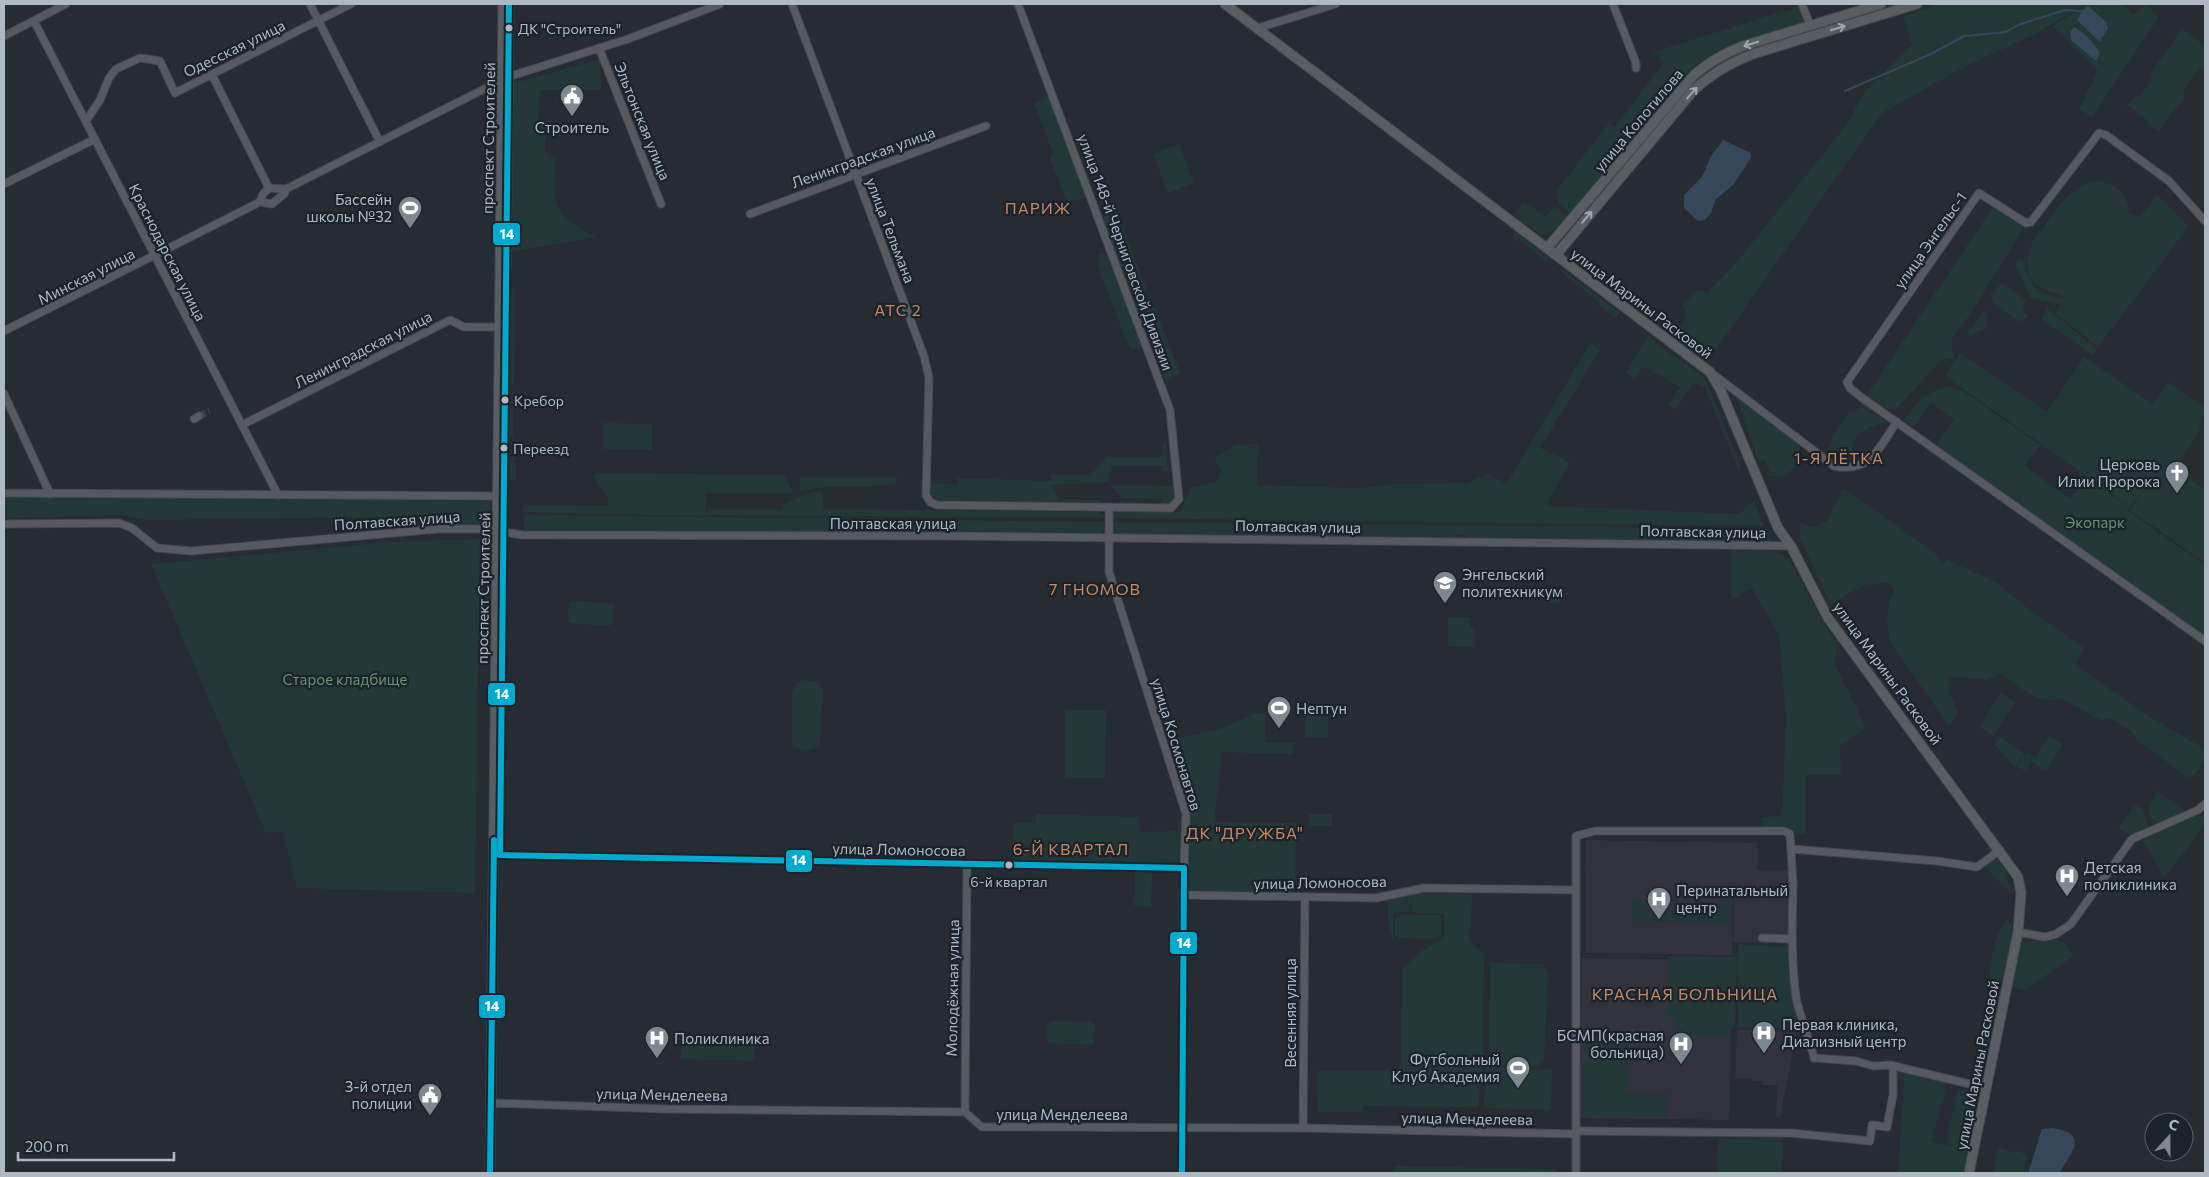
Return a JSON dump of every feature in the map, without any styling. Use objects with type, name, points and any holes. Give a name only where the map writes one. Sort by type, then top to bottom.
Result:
[{"type":"main road","name":"проспект Строителей","points":[[501,496],[505,79],[503,4]]},
{"type":"main road","name":"проспект Строителей","points":[[496,1173],[494,1103],[501,532],[500,327],[505,79],[509,4]]},
{"type":"main road","name":"улица Марины Расковой","points":[[1225,4],[1710,372],[1721,391],[1778,528],[1791,546],[1828,618],[2016,872],[2020,885],[2018,932],[1969,1173]]},
{"type":"main road","name":"улица Колотилова","points":[[1547,248],[1694,75],[1724,54],[1810,25],[1881,4]]},
{"type":"main road","name":"улица Колотилова","points":[[1556,255],[1693,90],[1710,75],[1732,62],[1773,47],[1917,4]]},
{"type":"main road","points":[[1770,38],[1773,47]]},
{"type":"main road","name":"проспект Строителей","points":[[490,1173],[494,1103]]},
{"type":"street","points":[[4,36],[66,4]]},
{"type":"street","points":[[310,4],[380,142]]},
{"type":"street","name":"Одесская улица","points":[[86,122],[100,100],[109,78],[116,70],[140,58],[160,62],[176,93],[351,4]]},
{"type":"street","name":"Минская улица","points":[[269,188],[286,189],[505,79],[599,48],[720,4]]},
{"type":"street","name":"улица Тельмана","points":[[792,4],[924,356],[928,378],[926,495],[930,502]]},
{"type":"street","name":"улица 148-й Черниговской Дивизии","points":[[1018,4],[1170,410],[1179,499],[1174,506],[1166,510]]},
{"type":"street","points":[[1258,28],[1336,4]]},
{"type":"street","points":[[1613,4],[1636,63],[1636,68]]},
{"type":"street","points":[[1802,4],[1810,25]]},
{"type":"street","name":"Краснодарская улица","points":[[34,21],[278,495]]},
{"type":"street","name":"Эльтонская улица","points":[[599,48],[661,204]]},
{"type":"street","points":[[212,75],[269,188],[263,194],[260,202]]},
{"type":"street","name":"Ленинградская улица","points":[[750,214],[855,173],[986,126]]},
{"type":"street","name":"улица Энгельс-1","points":[[2205,220],[2169,181],[2103,133],[2096,136],[2032,222],[2026,222],[1979,193],[1847,382],[1850,388],[1861,397],[2205,641]]},
{"type":"street","points":[[4,184],[95,139]]},
{"type":"street","name":"Минская улица","points":[[4,331],[260,202],[272,204],[285,193],[286,189]]},
{"type":"street","name":"Ленинградская улица","points":[[242,425],[450,320],[464,327],[500,327]]},
{"type":"street","points":[[1710,372],[1834,466],[1842,468],[1867,463],[1874,456],[1897,422]]},
{"type":"street","points":[[4,394],[50,494]]},
{"type":"street","name":"Полтавская улица","points":[[4,494],[501,496]]},
{"type":"street","name":"Полтавская улица","points":[[930,502],[937,505],[1166,510]]},
{"type":"street","name":"улица Космонавтов","points":[[1109,508],[1109,572],[1186,814],[1183,895],[1182,1173]]},
{"type":"street","name":"Полтавская улица","points":[[4,524],[120,523],[132,528],[157,548],[191,551],[438,529],[501,532],[786,537],[1109,537],[1791,546]]},
{"type":"street","points":[[2018,932],[2044,936],[2056,934],[2071,924],[2132,839],[2198,810],[2205,804]]},
{"type":"street","points":[[1576,1173],[1576,836],[1585,833],[1784,831],[1790,834],[1792,848],[1792,939],[1798,1006],[1808,1041],[1813,1046],[1814,1058],[1856,1061],[1873,1066],[1893,1066],[1986,1088]]},
{"type":"street","points":[[1792,848],[1902,857],[1977,867],[2000,850]]},
{"type":"street","name":"улица Ломоносова","points":[[497,855],[1184,868]]},
{"type":"street","name":"Молодёжная улица","points":[[965,1112],[967,864]]},
{"type":"street","name":"улица Ломоносова","points":[[1183,895],[1376,898],[1424,888],[1576,890]]},
{"type":"street","name":"Весенняя улица","points":[[1303,1128],[1305,897]]},
{"type":"street","points":[[1762,938],[1792,939]]},
{"type":"street","name":"улица Менделеева","points":[[494,1103],[667,1109],[965,1112],[982,1127],[1791,1133],[1870,1141],[1872,1125],[1887,1127],[1893,1095],[1893,1066]]},
{"type":"shaded area","name":"Перинатальный центр","points":[[1586,840],[1757,843],[1757,870],[1791,870],[1790,943],[1733,942],[1734,886],[1729,886],[1733,887],[1732,955],[1585,953]]},
{"type":"shaded area","points":[[1582,958],[1732,960],[1729,1120],[1580,1118]]},
{"type":"shaded area","name":"Первая клиника, Диализный центр","points":[[1737,1030],[1797,1030],[1780,1117],[1776,1117],[1777,1085],[1762,1085],[1762,1081],[1752,1081],[1752,1078],[1735,1078]]},
{"type":"green space","points":[[1895,4],[1909,4],[1778,44],[1776,40]]},
{"type":"green space","points":[[1940,4],[2084,4],[2038,33],[1970,64],[1882,113],[1711,356],[1677,330],[1687,318],[1683,304],[1697,290],[1708,292],[1741,257],[1844,128],[1867,89],[1912,45],[1904,16]]},
{"type":"green space","points":[[2088,4],[2121,4],[2133,15],[2146,4],[2159,17],[2092,117],[2079,109],[2098,71],[2053,26]]},
{"type":"green space","points":[[1801,6],[1807,21],[1720,50],[1694,66],[1571,214],[1558,204],[1557,190],[1609,123],[1615,127],[1664,62],[1653,52]]},
{"type":"green space","points":[[2182,29],[2205,46],[2205,69],[2199,69],[2183,90],[2185,97],[2158,131],[2148,125],[2147,120],[2132,108],[2126,107],[2134,97],[2139,97],[2153,79],[2150,74]]},
{"type":"green space","points":[[1769,42],[1770,47],[1718,69],[1569,235],[1561,241],[1702,74],[1732,55]]},
{"type":"green space","points":[[600,59],[601,90],[540,90],[538,121],[546,123],[545,155],[556,156],[555,186],[558,205],[570,221],[596,237],[510,252],[511,84]]},
{"type":"green space","points":[[1049,97],[1086,197],[1068,203],[1049,157],[1053,153],[1034,103]]},
{"type":"green space","points":[[1179,144],[1194,183],[1168,193],[1153,154]]},
{"type":"green space","points":[[2097,181],[2110,184],[2120,190],[2126,200],[2129,213],[2140,217],[2157,195],[2189,226],[2098,347],[2055,313],[2061,305],[2031,298],[2016,266],[2018,259],[2024,261],[2029,276],[2036,287],[2047,295],[2062,298],[2061,294],[2041,288],[2030,277],[2027,261],[2029,251],[2033,241],[2060,204],[2077,189]]},
{"type":"green space","points":[[1524,201],[1545,217],[1555,206],[1568,217],[1556,229],[1542,236],[1513,215]]},
{"type":"green space","points":[[1993,207],[2025,225],[1973,310],[1952,339],[1952,351],[1955,359],[1942,359],[1896,409],[1867,410],[1887,422],[1865,430],[1856,437],[1852,447],[1850,464],[1836,463],[1825,454],[1831,445],[1832,436],[1850,412],[1853,412],[1853,416]]},
{"type":"green space","points":[[1116,211],[1147,290],[1132,295],[1102,217]]},
{"type":"green space","points":[[1513,230],[1547,256],[1549,263],[1518,239],[1515,242]]},
{"type":"green space","points":[[1099,252],[1107,255],[1142,346],[1133,350],[1126,340],[1097,264]]},
{"type":"green space","points":[[1563,270],[1620,313],[1616,318],[1598,305],[1599,302],[1562,272]]},
{"type":"green space","points":[[2001,283],[2026,300],[2022,310],[2029,316],[2019,322],[1993,303],[1991,296]]},
{"type":"green space","points":[[509,289],[515,289],[514,385],[508,385]]},
{"type":"green space","points":[[1150,297],[1180,373],[1166,382],[1135,302]]},
{"type":"green space","points":[[2044,306],[2097,349],[2092,355],[2040,318],[2047,311]]},
{"type":"green space","points":[[1985,308],[1988,328],[1966,336]]},
{"type":"green space","points":[[1647,337],[1705,378],[1741,468],[1738,469],[1705,387],[1694,383],[1675,410],[1669,405],[1680,387],[1647,368],[1641,369],[1634,379],[1626,373]]},
{"type":"green space","points":[[1590,343],[1600,350],[1540,448],[1570,462],[1546,506],[1739,514],[1754,501],[1764,526],[1113,518],[1118,511],[1180,512],[1191,488],[1216,482],[1221,469],[1214,458],[1236,445],[1258,444],[1257,485],[1359,488],[1398,484],[1467,483],[1488,474],[1507,484]]},
{"type":"green space","points":[[1960,353],[2047,412],[2084,357],[2153,404],[2168,382],[2205,408],[2198,434],[2174,467],[2205,490],[2205,563],[2130,510],[2150,482],[2130,507],[1948,378],[1946,373]]},
{"type":"green space","name":"Экопарк","points":[[1951,387],[1963,391],[2040,445],[2025,466],[2070,499],[2086,477],[2129,507],[2128,511],[2205,565],[2205,638],[1936,444],[1954,419],[1931,403],[1914,427],[1904,420],[1929,393]]},
{"type":"green space","points":[[1739,396],[1799,445],[1800,458],[1788,473],[1768,476],[1767,473],[1770,471],[1765,460],[1759,462],[1736,397]]},
{"type":"green space","points":[[508,406],[513,406],[513,436],[507,440]]},
{"type":"green space","points":[[603,423],[652,424],[652,450],[603,449]]},
{"type":"green space","points":[[1163,442],[1166,442],[1168,471],[1164,471],[1163,466],[1112,466],[1108,482],[1052,485],[1059,499],[1101,500],[1100,504],[938,501],[931,496],[931,483],[957,484],[957,478],[1051,481],[1051,474],[1090,475],[1107,457],[1162,457]]},
{"type":"green space","points":[[516,458],[513,461],[516,466],[516,480],[507,480],[507,459]]},
{"type":"green space","points":[[594,473],[785,475],[794,494],[706,493],[706,516],[522,512],[523,505],[608,506],[608,498],[594,479]]},
{"type":"green space","points":[[800,477],[897,477],[897,482],[885,485],[800,491]]},
{"type":"green space","points":[[1110,485],[1175,486],[1175,499],[1171,504],[1162,505],[1162,499],[1123,498]]},
{"type":"green space","points":[[1843,488],[1934,552],[1942,565],[1948,560],[1997,583],[2026,607],[2084,648],[2075,665],[2152,718],[2205,749],[2203,762],[2196,773],[2189,778],[2137,740],[2130,730],[2111,719],[2101,720],[2061,698],[2052,700],[2036,697],[2001,674],[1986,680],[1947,676],[1951,697],[1959,713],[1949,726],[1890,642],[1887,622],[1889,601],[1895,589],[1889,583],[1864,585],[1831,604],[1798,534],[1801,533],[1799,523],[1814,527],[1827,521]]},
{"type":"green space","points":[[817,491],[822,491],[823,509],[1099,512],[1104,514],[1104,518],[707,515],[707,509],[782,509],[783,504]]},
{"type":"green space","points":[[4,496],[490,500],[491,516],[485,516],[483,526],[427,525],[427,518],[389,517],[146,520],[122,515],[4,518]]},
{"type":"green space","points":[[524,515],[1104,522],[1104,529],[1099,535],[524,532]]},
{"type":"green space","points":[[1113,522],[1766,529],[1771,542],[1468,539],[1468,535],[1457,535],[1456,539],[1117,534],[1113,532]]},
{"type":"green space","name":"Старое кладбище","points":[[480,539],[475,893],[297,888],[283,831],[266,833],[151,564],[391,542]]},
{"type":"green space","points":[[1730,549],[1770,551],[1784,556],[1790,561],[1837,647],[1835,664],[1866,728],[1840,746],[1841,775],[1806,775],[1806,834],[1796,834],[1785,827],[1762,827],[1762,817],[1782,816],[1786,718],[1779,636],[1752,588],[1731,600]]},
{"type":"green space","points":[[1548,587],[1555,587],[1564,595],[1564,598],[1557,603],[1544,603]]},
{"type":"green space","points":[[571,601],[611,603],[614,606],[613,622],[609,626],[569,623],[567,606]]},
{"type":"green space","points":[[1448,617],[1470,617],[1470,628],[1475,628],[1474,647],[1448,646]]},
{"type":"green space","points":[[803,680],[816,681],[823,690],[820,744],[813,750],[804,752],[795,747],[792,740],[792,692],[796,684]]},
{"type":"green space","points":[[2001,693],[2015,702],[1993,736],[1979,727]]},
{"type":"green space","points":[[1305,708],[1328,708],[1328,737],[1305,737]]},
{"type":"green space","points":[[1065,710],[1106,710],[1105,778],[1065,778]]},
{"type":"green space","points":[[1265,712],[1265,742],[1294,743],[1293,754],[1222,752],[1214,822],[1296,823],[1295,895],[1188,893],[1189,822],[1173,739],[1220,729],[1254,714]]},
{"type":"green space","points":[[2000,736],[2015,748],[2024,752],[2015,767],[1994,744]]},
{"type":"green space","points":[[2049,736],[2063,745],[2046,771],[2032,762],[2025,771],[2017,766],[2026,752],[2035,757]]},
{"type":"green space","points":[[2156,790],[2186,812],[2152,825],[2149,811]]},
{"type":"green space","points":[[2135,805],[2143,809],[2148,827],[2131,836],[2118,828]]},
{"type":"green space","points":[[1036,814],[1139,817],[1140,832],[1178,831],[1177,824],[1181,819],[1182,856],[1176,863],[1168,865],[1013,863],[1013,823],[1036,823]]},
{"type":"green space","points":[[1309,814],[1332,814],[1332,826],[1309,826]]},
{"type":"green space","points":[[2199,815],[2205,819],[2205,825],[2164,878],[2142,839]]},
{"type":"green space","points":[[1994,856],[2004,868],[2012,894],[1983,865]]},
{"type":"green space","points":[[1135,871],[1152,872],[1151,907],[1134,906]]},
{"type":"green space","points":[[1472,893],[1470,941],[1484,954],[1483,1059],[1481,1059],[1483,1060],[1478,1107],[1363,1106],[1362,1112],[1318,1112],[1317,1071],[1376,1071],[1401,1067],[1402,969],[1421,951],[1445,937],[1444,914],[1412,912],[1412,894]]},
{"type":"green space","points":[[1412,894],[1410,911],[1393,913],[1393,940],[1388,922],[1388,901]]},
{"type":"green space","points":[[1632,898],[1646,899],[1646,909],[1719,911],[1720,901],[1730,901],[1730,923],[1631,921]]},
{"type":"green space","points":[[1400,915],[1438,915],[1441,918],[1442,935],[1435,939],[1399,938],[1395,934],[1395,918]]},
{"type":"green space","points":[[2008,919],[2011,927],[2011,941],[1995,1039],[1965,1173],[1898,1173],[1904,1081],[1895,1072],[1895,1069],[1948,1080],[1931,1142],[1950,1146],[1947,1136],[1958,1090],[1971,1090],[1983,1048],[1986,1034],[1992,956],[2001,928]]},
{"type":"green space","points":[[2053,939],[2065,942],[2074,956],[2023,991],[2011,986],[2020,942]]},
{"type":"green space","points":[[1738,944],[1789,947],[1798,1028],[1738,1027]]},
{"type":"green space","points":[[1668,956],[1737,957],[1735,1028],[1730,1028],[1730,1036],[1675,1035],[1675,1016],[1667,1016]]},
{"type":"green space","points":[[1490,963],[1543,964],[1548,973],[1544,1061],[1537,1067],[1492,1065],[1489,1058]]},
{"type":"green space","points":[[1051,1021],[1093,1022],[1095,1025],[1094,1043],[1090,1045],[1050,1043],[1046,1032]]},
{"type":"green space","points":[[682,1035],[754,1037],[754,1061],[681,1059]]},
{"type":"green space","points":[[1585,1040],[1627,1040],[1626,1093],[1669,1094],[1668,1117],[1585,1115]]},
{"type":"green space","name":"Футбольный Клуб Академия","points":[[1485,1067],[1552,1069],[1551,1110],[1484,1108]]},
{"type":"green space","points":[[1783,1138],[1782,1173],[1717,1173],[1718,1139]]},
{"type":"green space","points":[[1998,1147],[2014,1153],[2016,1150],[2028,1156],[2023,1173],[1993,1173]]},
{"type":"green space","points":[[1395,1166],[1555,1169],[1555,1173],[1395,1173]]},
{"type":"water","points":[[2088,6],[2106,22],[2108,28],[2100,42],[2077,20],[2082,11]]},
{"type":"water","points":[[2074,27],[2095,45],[2100,53],[2096,61],[2071,40],[2070,32]]},
{"type":"water","points":[[1723,140],[1751,153],[1751,158],[1733,185],[1715,200],[1711,214],[1704,220],[1698,221],[1684,208],[1684,195],[1702,177],[1711,156]]},
{"type":"water","points":[[2052,1128],[2071,1134],[2075,1144],[2073,1150],[2059,1173],[2028,1173],[2042,1129]]},
{"type":"waterway","points":[[1845,91],[1931,54],[1964,36],[2006,32],[2018,25],[2065,10],[2082,11]]},
{"type":"tunnel","points":[[199,416],[210,411]]},
{"type":"transit line","name":"14","points":[[509,4],[500,855],[1184,868],[1182,1173]]},
{"type":"transit line","name":"14","points":[[490,1173],[494,840]]},
{"type":"place","name":"ДК \"Строитель\"","points":[[509,28]]},
{"type":"place","name":"Строитель","points":[[572,117]]},
{"type":"place","name":"Бассейн школы №32","points":[[410,229]]},
{"type":"place","name":"Кребор","points":[[505,400]]},
{"type":"place","name":"Переезд","points":[[504,448]]},
{"type":"place","name":"Церковь Илии Пророка","points":[[2177,494]]},
{"type":"place","name":"Энгельский политехникум","points":[[1445,604]]},
{"type":"place","name":"Нептун","points":[[1279,729]]},
{"type":"place","name":"6-й квартал","points":[[1009,865]]},
{"type":"place","name":"Детская поликлиника","points":[[2067,897]]},
{"type":"place","name":"Перинатальный центр","points":[[1659,920]]},
{"type":"place","name":"Первая клиника, Диализный центр","points":[[1764,1054]]},
{"type":"place","name":"Поликлиника","points":[[657,1059]]},
{"type":"place","name":"БСМП(красная больница)","points":[[1681,1065]]},
{"type":"place","name":"Футбольный Клуб Академия","points":[[1518,1089]]},
{"type":"place","name":"3-й отдел полиции","points":[[430,1116]]},
{"type":"district","name":"ПАРИЖ","points":[[1038,207]]},
{"type":"district","name":"АТС 2","points":[[898,309]]},
{"type":"district","name":"1-Я ЛЁТКА","points":[[1839,457]]},
{"type":"district","name":"7 ГНОМОВ","points":[[1095,588]]},
{"type":"district","name":"ДК \"ДРУЖБА\"","points":[[1245,832]]},
{"type":"district","name":"6-Й КВАРТАЛ","points":[[1071,848]]},
{"type":"district","name":"КРАСНАЯ БОЛЬНИЦА","points":[[1685,993]]}]
